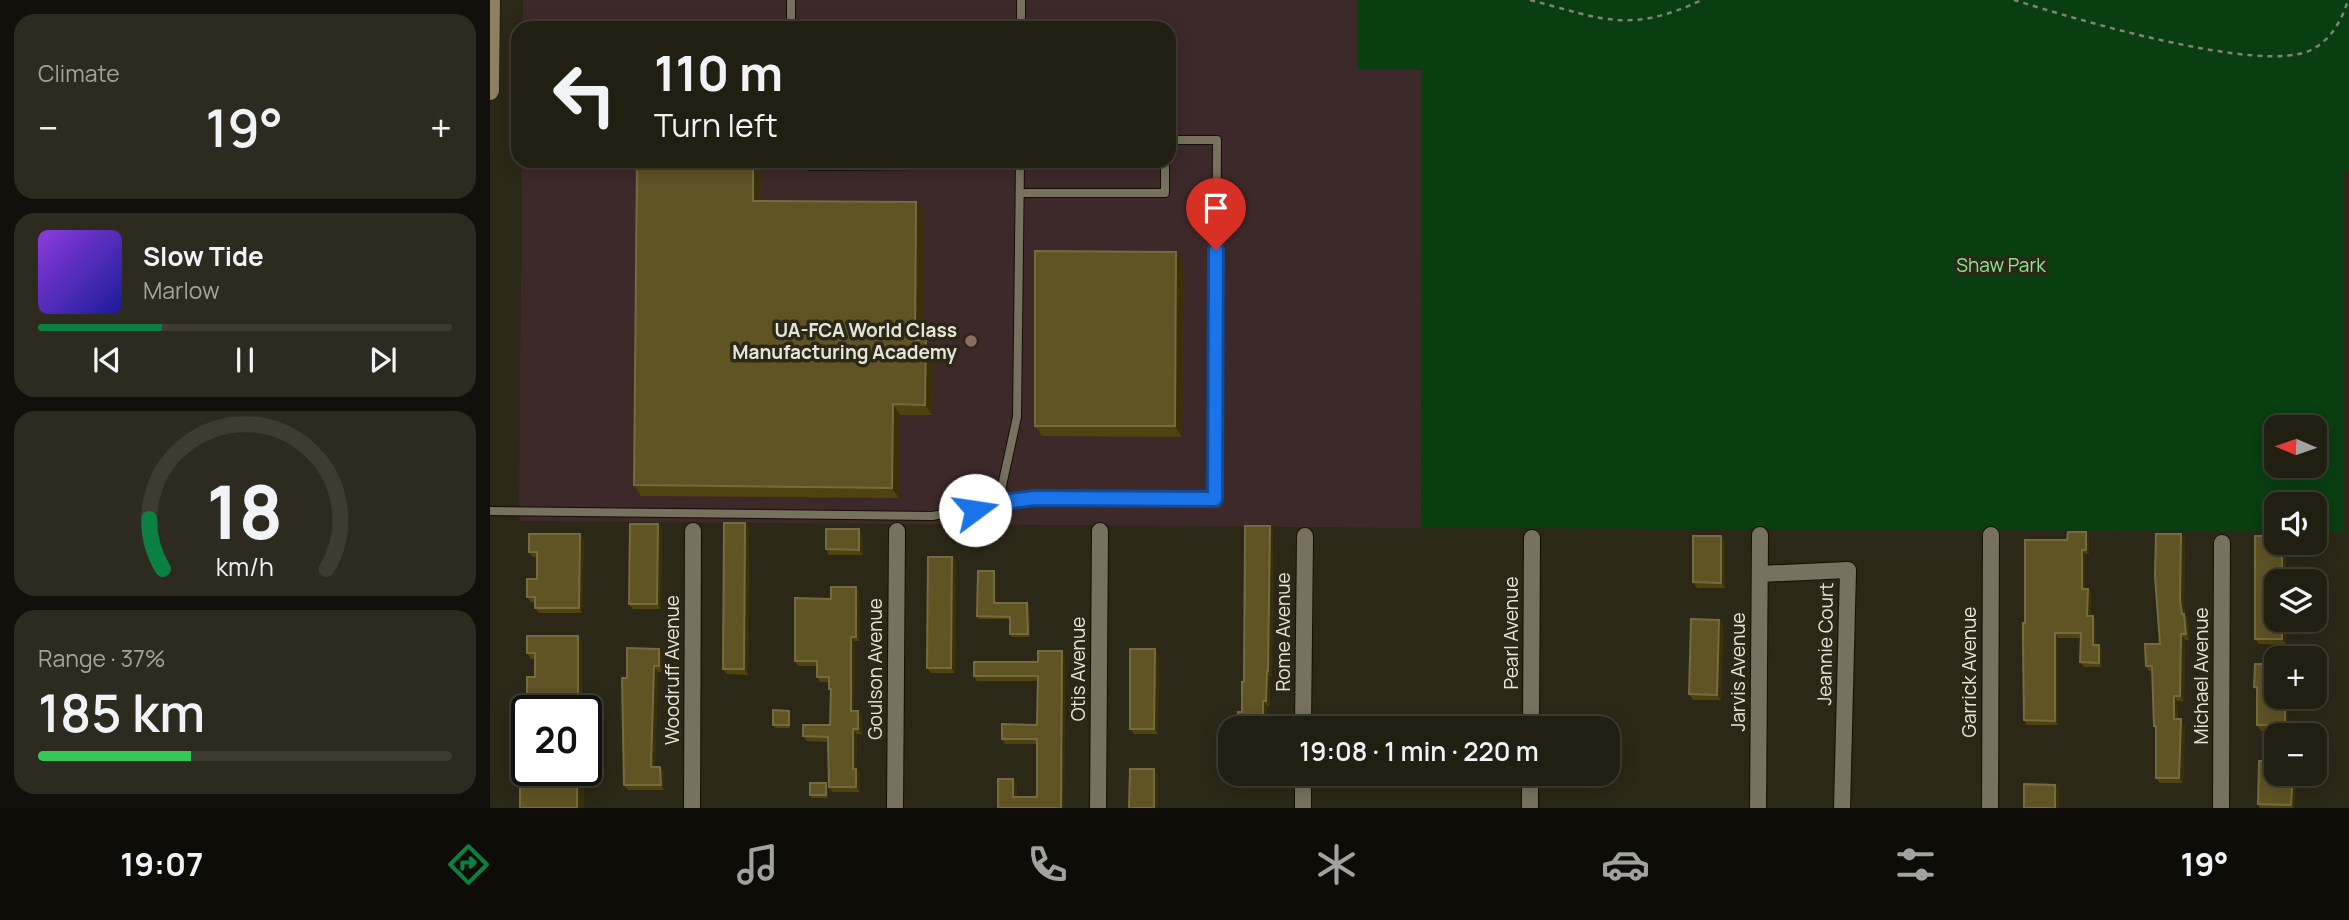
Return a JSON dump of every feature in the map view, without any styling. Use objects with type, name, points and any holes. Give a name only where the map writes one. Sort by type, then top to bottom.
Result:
[{"type":"main road","points":[[490,91],[491,0]]},
{"type":"street","name":"Woodruff Avenue","points":[[692,808],[693,531]]},
{"type":"street","name":"Goulson Avenue","points":[[895,808],[897,531]]},
{"type":"street","name":"Otis Avenue","points":[[1098,808],[1100,531]]},
{"type":"street","name":"Jarvis Avenue","points":[[1758,808],[1760,535]]},
{"type":"street","name":"Garrick Avenue","points":[[1990,808],[1991,535]]},
{"type":"street","name":"Rome Avenue","points":[[1303,716],[1305,536]]},
{"type":"street","name":"Pearl Avenue","points":[[1531,716],[1532,538]]},
{"type":"street","name":"Michael Avenue","points":[[2221,808],[2222,543]]},
{"type":"street","name":"Jeannie Court","points":[[1759,574],[1847,570],[1842,808]]},
{"type":"street","points":[[1303,786],[1303,808]]},
{"type":"street","points":[[1530,808],[1531,786]]},
{"type":"lane","points":[[791,0],[791,21]]},
{"type":"lane","points":[[1021,0],[1021,21]]},
{"type":"lane","points":[[490,511],[932,516],[1035,498],[1215,499],[1217,140],[1176,140]]},
{"type":"lane","points":[[998,504],[1017,417],[1020,168]]},
{"type":"lane","points":[[1020,193],[1165,193],[1165,168]]},
{"type":"path","points":[[1530,0],[1601,19],[1635,22],[1665,15],[1702,0]]},
{"type":"path","points":[[2014,0],[2121,30],[2231,53],[2266,57],[2300,54],[2318,46],[2339,23],[2348,0]]},
{"type":"shaded area","name":"UA-FCA World Class Manufacturing Academy","points":[[523,0],[1357,0],[1357,69],[1422,69],[1421,528],[519,521],[522,168],[1176,168],[1176,21],[523,21]]},
{"type":"green space","name":"Shaw Park","points":[[1357,0],[2349,0],[2349,172],[2343,172],[2344,532],[2327,532],[2327,492],[2264,492],[2264,531],[1421,528],[1422,70],[1357,69]]},
{"type":"building","points":[[637,168],[753,168],[753,201],[916,202],[915,340],[926,340],[925,405],[893,404],[892,488],[634,485]]},
{"type":"building","points":[[1035,251],[1176,252],[1175,426],[1035,426]]},
{"type":"building","points":[[724,523],[745,523],[744,669],[723,669]]},
{"type":"building","points":[[630,524],[658,524],[657,604],[629,604]]},
{"type":"building","points":[[1245,526],[1270,526],[1268,671],[1263,716],[1238,716],[1238,712],[1242,712]]},
{"type":"building","points":[[826,529],[859,529],[859,550],[826,549]]},
{"type":"building","points":[[2068,532],[2086,532],[2086,550],[2082,550],[2082,589],[2088,589],[2087,616],[2093,616],[2093,645],[2099,645],[2099,663],[2080,662],[2081,633],[2055,633],[2055,721],[2024,720],[2025,540],[2067,540]]},
{"type":"building","points":[[529,534],[580,534],[579,608],[535,608],[535,597],[527,597],[527,579],[537,579],[537,552],[529,552]]},
{"type":"building","points":[[2156,534],[2181,534],[2180,600],[2186,634],[2181,634],[2180,696],[2174,696],[2174,719],[2181,719],[2179,778],[2156,778],[2152,666],[2146,666],[2145,644],[2160,644],[2155,576]]},
{"type":"building","points":[[1693,536],[1721,536],[1721,583],[1693,582]]},
{"type":"building","points":[[2255,536],[2264,536],[2264,555],[2282,555],[2282,569],[2264,569],[2264,632],[2282,632],[2282,639],[2255,639]]},
{"type":"building","points":[[928,557],[952,557],[951,668],[927,668]]},
{"type":"building","points":[[978,571],[994,571],[994,603],[1027,603],[1028,634],[1010,634],[1010,617],[977,616]]},
{"type":"building","points":[[831,587],[856,587],[856,637],[851,637],[851,711],[858,711],[858,729],[853,729],[856,787],[829,787],[828,737],[803,736],[803,725],[830,725],[831,689],[829,677],[817,677],[817,661],[795,661],[795,598],[831,599]]},
{"type":"building","points":[[1691,619],[1719,620],[1717,695],[1689,694]]},
{"type":"building","points":[[527,636],[578,636],[578,695],[527,695],[527,677],[535,677],[535,653],[527,653]]},
{"type":"building","points":[[627,648],[659,649],[659,666],[654,666],[651,767],[660,767],[661,785],[624,785],[622,678],[627,678]]},
{"type":"building","points":[[1130,649],[1155,649],[1154,729],[1130,729]]},
{"type":"building","points":[[1038,651],[1062,651],[1061,808],[998,808],[998,779],[1013,779],[1013,797],[1037,797],[1037,739],[1002,739],[1002,724],[1037,725],[1038,676],[974,676],[974,662],[1038,662]]},
{"type":"building","points":[[2255,664],[2264,664],[2264,709],[2285,709],[2285,723],[2257,725],[2257,687],[2254,687]]},
{"type":"building","points":[[773,710],[789,711],[789,725],[773,725]]},
{"type":"building","points":[[2259,761],[2264,761],[2264,786],[2292,786],[2291,805],[2258,804]]},
{"type":"building","points":[[1130,769],[1154,769],[1154,808],[1129,808]]},
{"type":"building","points":[[810,783],[826,783],[826,795],[810,795]]},
{"type":"building","points":[[2024,784],[2055,785],[2055,808],[2024,808]]},
{"type":"building","points":[[520,786],[577,786],[577,808],[520,808]]},
{"type":"place","name":"UA-FCA World Class Manufacturing Academy","points":[[971,341]]},
{"type":"route","points":[[975,510],[1035,498],[1215,499],[1216,250]]}]
